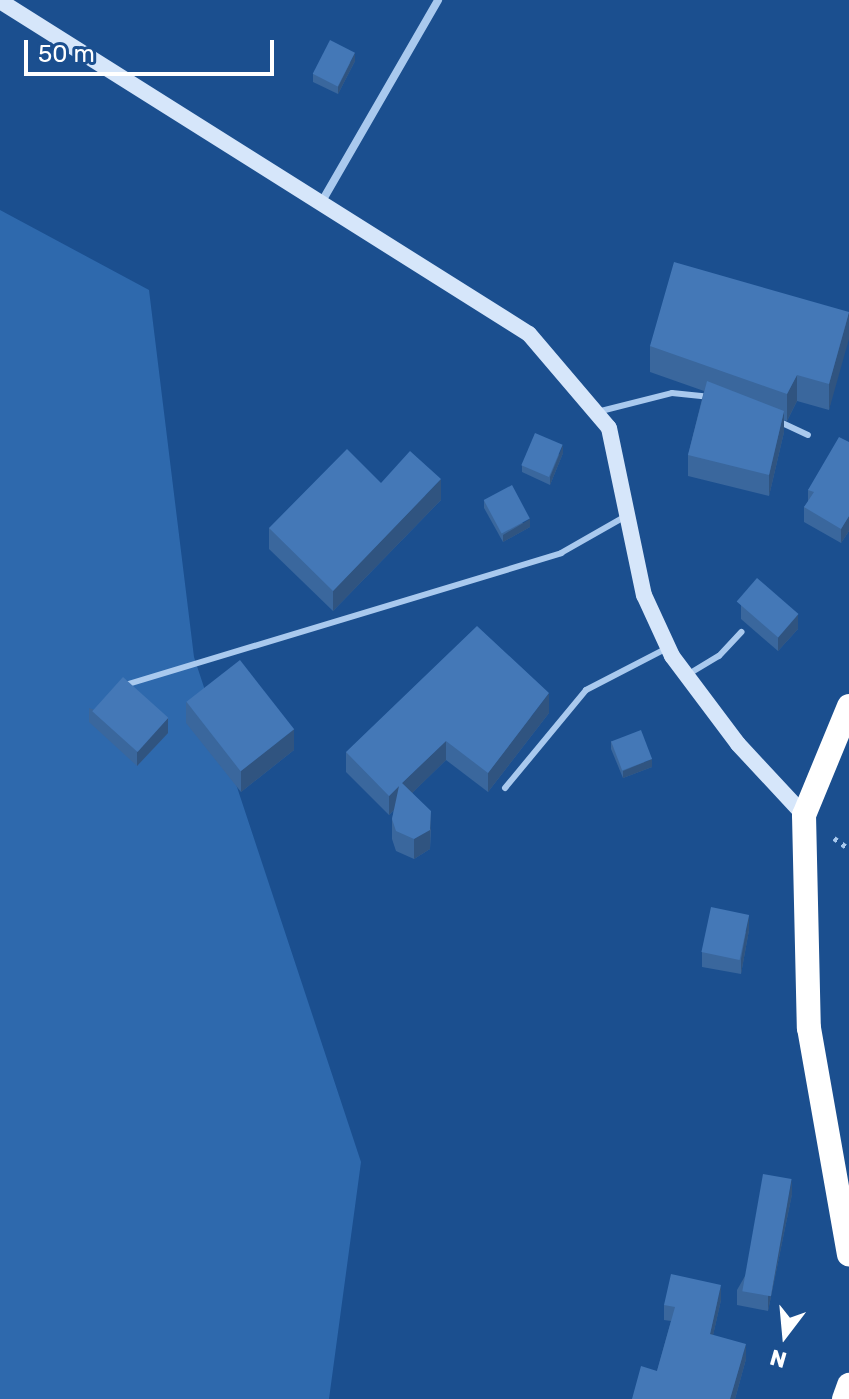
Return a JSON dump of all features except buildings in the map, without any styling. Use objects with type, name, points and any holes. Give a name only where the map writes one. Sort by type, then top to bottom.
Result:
[{"type":"highway","points":[[849,706],[804,815],[809,1028],[849,1254]]},
{"type":"highway","points":[[844,1399],[849,1385]]},
{"type":"street","points":[[321,203],[438,0]]},
{"type":"street","points":[[0,1],[529,334],[609,428],[624,517],[644,595],[668,648],[738,744],[804,815]]},
{"type":"lane","points":[[597,412],[672,393],[717,398]]},
{"type":"lane","points":[[767,417],[808,435]]},
{"type":"lane","points":[[120,686],[561,553],[624,517]]},
{"type":"lane","points":[[687,675],[719,656],[741,632]]},
{"type":"lane","points":[[505,788],[586,690],[668,648]]},
{"type":"shaded area","points":[[0,210],[149,290],[194,657],[361,1162],[329,1399],[0,1399]]}]
